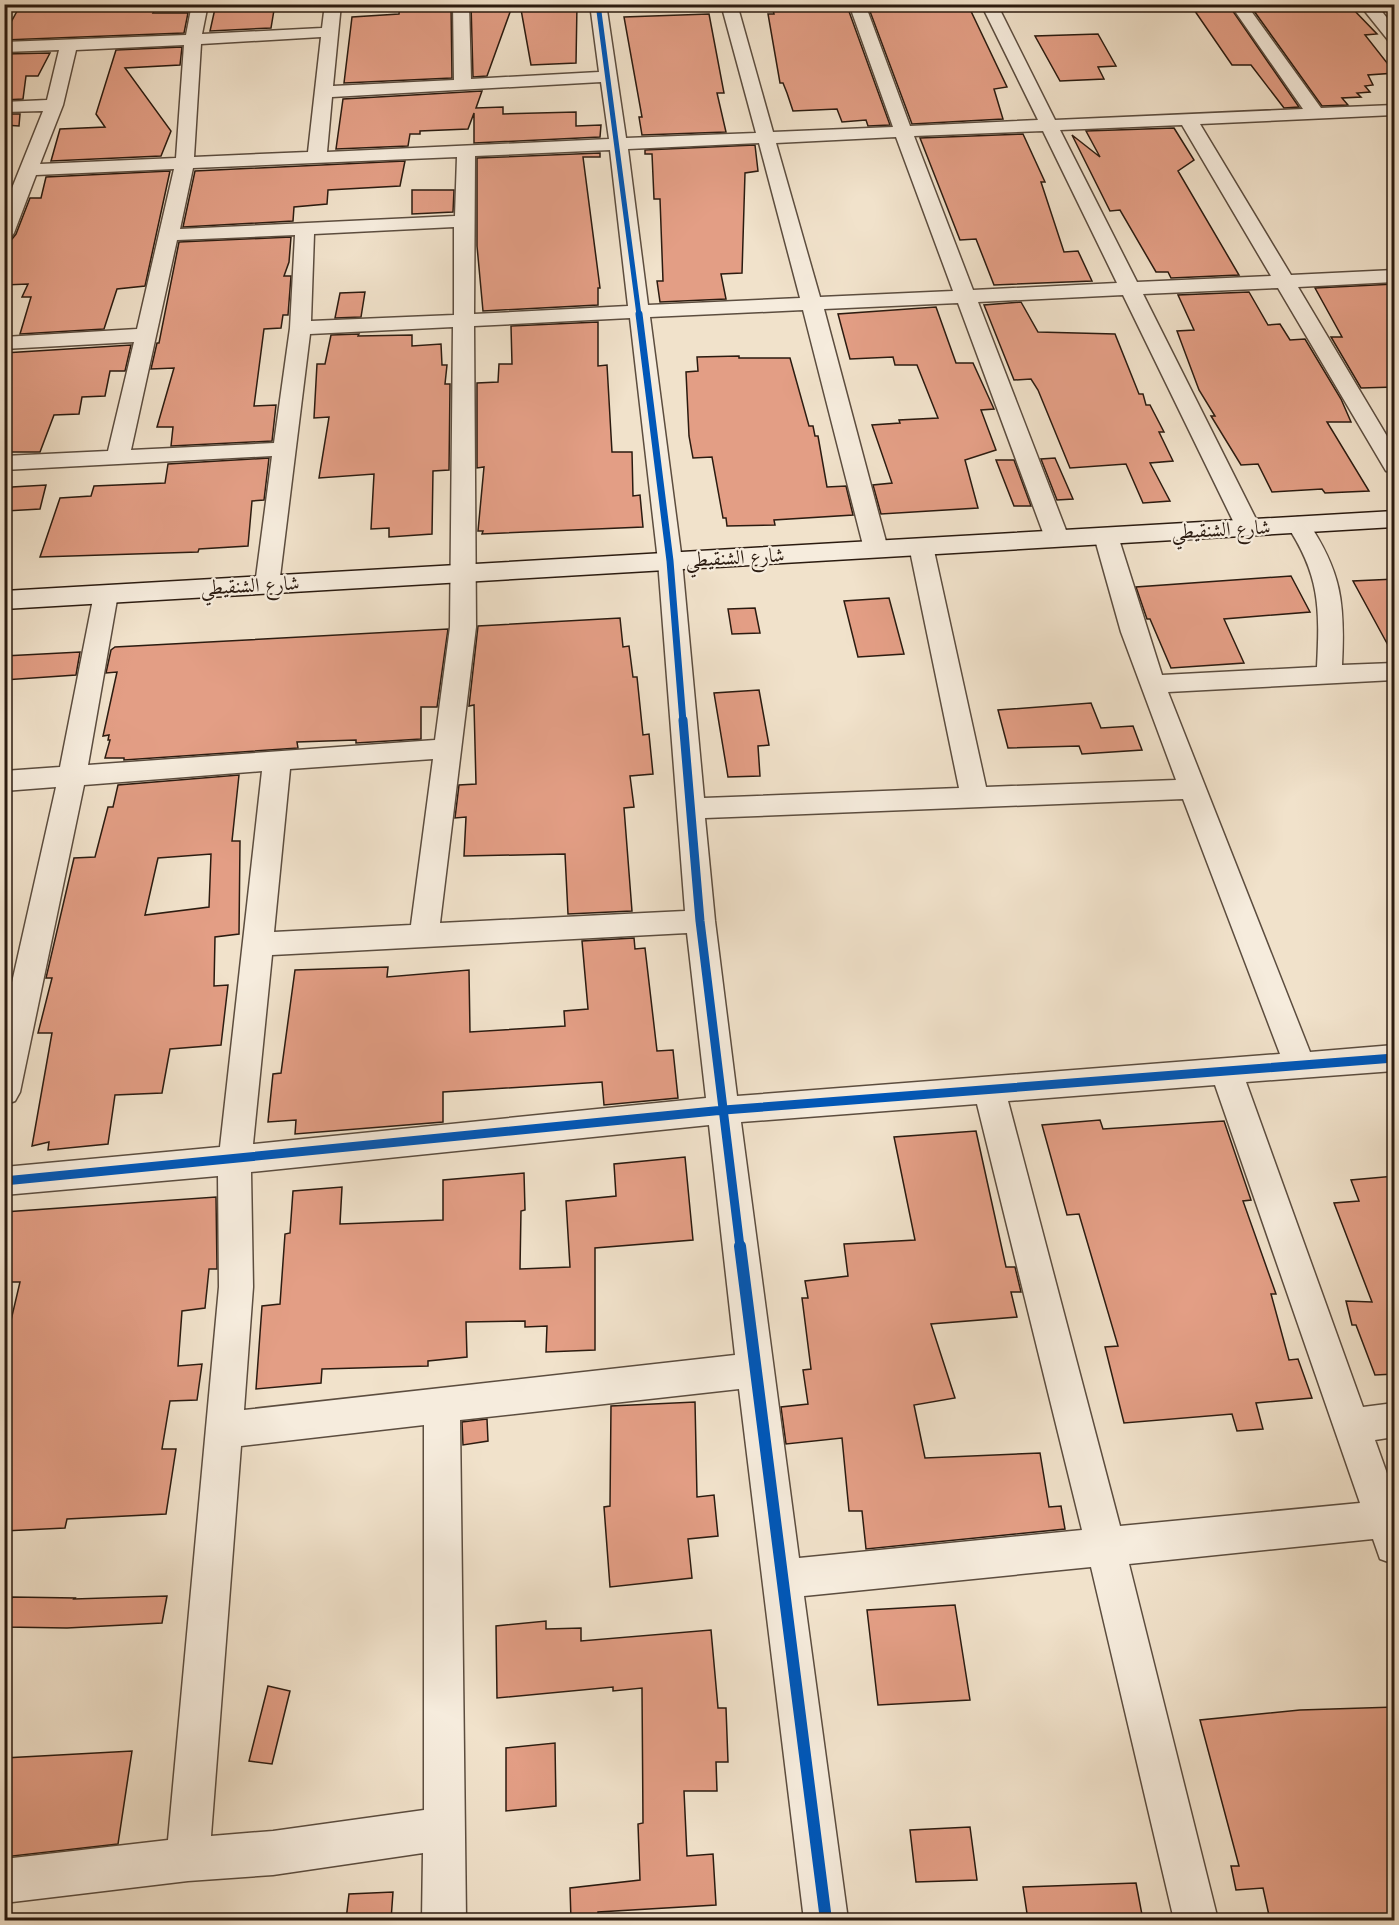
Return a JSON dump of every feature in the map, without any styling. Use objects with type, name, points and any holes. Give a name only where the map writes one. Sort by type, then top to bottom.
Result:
[{"type":"street","points":[[118,458],[185,163],[193,39],[200,4]]},
{"type":"street","points":[[317,156],[333,4]]},
{"type":"street","points":[[461,4],[463,85]]},
{"type":"street","points":[[652,4],[598,5],[618,143],[670,561],[700,921],[826,1920]]},
{"type":"street","points":[[729,4],[767,137],[876,549]]},
{"type":"street","points":[[857,4],[1057,538]]},
{"type":"street","points":[[989,4],[1248,527]]},
{"type":"street","points":[[1238,4],[1316,114]]},
{"type":"street","points":[[1367,4],[1395,38]]},
{"type":"street","points":[[4,47],[330,32]]},
{"type":"street","points":[[4,233],[31,170],[54,105],[69,45]]},
{"type":"street","points":[[324,92],[608,77]]},
{"type":"street","points":[[4,107],[54,105]]},
{"type":"street","points":[[31,170],[1395,110]]},
{"type":"street","points":[[1188,119],[1395,466]]},
{"type":"street","points":[[424,937],[463,627],[466,150]]},
{"type":"street","points":[[167,235],[464,220]]},
{"type":"street","points":[[267,585],[300,328],[305,228]]},
{"type":"street","points":[[300,328],[638,310],[812,304],[1395,276]]},
{"type":"street","points":[[4,343],[147,335]]},
{"type":"street","points":[[4,463],[285,449]]},
{"type":"street","name":"شارع الشنقيطي","points":[[4,600],[1395,519]]},
{"type":"street","points":[[1298,524],[1314,546],[1322,564],[1329,591],[1331,630],[1329,675]]},
{"type":"street","points":[[1106,536],[1152,684],[1300,1065]]},
{"type":"street","points":[[921,546],[975,798]]},
{"type":"street","points":[[4,1092],[72,777],[106,594]]},
{"type":"street","points":[[1152,684],[1395,672]]},
{"type":"street","points":[[4,781],[449,748]]},
{"type":"street","points":[[188,1859],[236,1287],[235,1160],[277,762]]},
{"type":"street","points":[[690,809],[1193,789]]},
{"type":"street","points":[[256,944],[700,921]]},
{"type":"street","points":[[4,1181],[724,1110],[1395,1058]]},
{"type":"street","points":[[783,1579],[1106,1547],[1390,1532],[1227,1071]]},
{"type":"street","points":[[989,1089],[1106,1547],[1196,1920]]},
{"type":"street","points":[[223,1430],[755,1370]]},
{"type":"street","points":[[442,1404],[444,1920]]},
{"type":"street","points":[[1352,1426],[1395,1420]]},
{"type":"street","points":[[4,1881],[188,1859],[273,1853],[445,1828]]},
{"type":"building","points":[[21,4],[146,5],[145,9],[155,9],[153,13],[188,13],[184,33],[4,40],[4,35]]},
{"type":"building","points":[[216,4],[275,4],[271,28],[210,31]]},
{"type":"building","points":[[400,4],[451,4],[452,78],[344,83],[352,17],[399,14]]},
{"type":"building","points":[[471,4],[513,4],[487,76],[473,77]]},
{"type":"building","points":[[520,4],[577,4],[576,63],[531,65]]},
{"type":"building","points":[[1190,4],[1228,4],[1299,107],[1284,108],[1251,65],[1232,65]]},
{"type":"building","points":[[1249,4],[1288,4],[1304,8],[1350,6],[1377,34],[1365,35],[1395,73],[1368,75],[1373,85],[1365,86],[1370,92],[1357,93],[1361,97],[1342,98],[1348,105],[1322,106]]},
{"type":"building","points":[[968,5],[1007,87],[994,89],[1003,119],[912,124],[868,6]]},
{"type":"building","points":[[847,6],[890,125],[868,126],[866,120],[842,122],[837,109],[793,111],[783,83],[780,83],[768,14],[774,14],[773,10]]},
{"type":"building","points":[[709,14],[724,93],[717,93],[726,132],[642,135],[639,117],[642,117],[624,17]]},
{"type":"building","points":[[1098,34],[1116,66],[1098,67],[1104,79],[1060,81],[1035,36]]},
{"type":"building","points":[[182,47],[180,65],[125,68],[171,131],[161,156],[51,161],[60,129],[105,127],[96,114],[116,50]]},
{"type":"building","points":[[50,53],[38,76],[26,76],[23,99],[4,100],[4,54]]},
{"type":"building","points":[[482,91],[476,108],[503,107],[503,114],[576,112],[576,126],[601,125],[600,137],[474,143],[474,113],[468,129],[420,131],[420,134],[410,134],[408,146],[336,149],[343,99]]},
{"type":"building","points":[[4,114],[20,114],[19,126],[4,125]]},
{"type":"building","points":[[1174,128],[1194,160],[1178,171],[1239,275],[1171,278],[1168,272],[1156,272],[1120,210],[1110,211],[1072,135],[1100,157],[1086,131]]},
{"type":"building","points":[[1023,134],[1045,182],[1041,182],[1064,252],[1078,251],[1092,281],[994,285],[976,239],[960,240],[920,138]]},
{"type":"building","points":[[755,145],[758,171],[745,173],[742,273],[721,274],[726,299],[660,302],[657,281],[663,281],[660,199],[654,199],[652,154],[645,154],[645,150]]},
{"type":"building","points":[[600,153],[600,157],[583,157],[600,288],[598,288],[598,305],[483,311],[477,246],[477,158]]},
{"type":"building","points":[[405,161],[400,186],[328,190],[327,204],[294,207],[293,221],[183,227],[195,171]]},
{"type":"building","points":[[170,171],[145,286],[117,289],[104,329],[20,334],[31,297],[22,297],[28,284],[4,285],[4,241],[12,239],[16,234],[30,198],[41,198],[46,177]]},
{"type":"building","points":[[412,190],[454,190],[453,212],[412,214]]},
{"type":"building","points":[[291,237],[289,262],[284,276],[291,276],[288,315],[283,315],[281,328],[264,329],[254,406],[276,405],[272,441],[171,446],[173,427],[157,427],[174,368],[151,369],[157,343],[159,343],[179,242]]},
{"type":"building","points":[[1395,284],[1395,387],[1361,388],[1331,337],[1342,337],[1315,288]]},
{"type":"building","points":[[365,292],[361,317],[335,318],[340,293]]},
{"type":"building","points":[[1249,292],[1268,325],[1280,324],[1290,340],[1305,339],[1341,399],[1351,422],[1327,422],[1369,491],[1325,493],[1322,489],[1272,492],[1258,464],[1241,465],[1211,416],[1215,416],[1199,390],[1177,331],[1194,330],[1178,295]]},
{"type":"building","points":[[1021,302],[1038,332],[1115,334],[1139,394],[1143,394],[1146,405],[1150,405],[1164,432],[1159,432],[1173,461],[1150,463],[1170,501],[1143,503],[1126,464],[1070,468],[1038,390],[1031,379],[1014,380],[984,305]]},
{"type":"building","points":[[936,307],[956,363],[973,363],[994,409],[981,410],[996,450],[965,460],[978,508],[881,514],[873,485],[892,483],[872,425],[900,423],[899,420],[938,418],[917,365],[895,365],[893,357],[850,359],[838,314]]},
{"type":"building","points":[[598,322],[598,366],[607,365],[612,452],[632,452],[633,496],[640,495],[643,527],[482,534],[483,531],[478,531],[484,467],[477,468],[477,383],[498,382],[499,364],[512,364],[511,326]]},
{"type":"building","points":[[359,334],[358,336],[412,335],[412,346],[441,344],[442,365],[447,365],[445,384],[450,384],[449,470],[433,471],[432,534],[389,537],[389,528],[371,529],[374,474],[319,478],[329,417],[314,418],[317,364],[325,364],[331,335]]},
{"type":"building","points":[[131,345],[125,371],[110,371],[105,396],[82,397],[79,414],[54,415],[40,452],[4,452],[4,353]]},
{"type":"building","points":[[739,356],[739,358],[790,358],[809,426],[813,426],[815,436],[818,436],[827,487],[846,486],[853,515],[774,520],[775,525],[727,526],[726,518],[723,518],[712,457],[693,458],[689,436],[686,372],[698,371],[697,357]]},
{"type":"building","points":[[269,458],[264,500],[252,501],[248,546],[199,549],[198,552],[40,557],[60,498],[91,496],[94,486],[165,483],[168,464]]},
{"type":"building","points":[[1055,458],[1073,499],[1057,500],[1041,459]]},
{"type":"building","points":[[996,460],[1014,460],[1031,506],[1014,506]]},
{"type":"building","points":[[46,485],[40,509],[6,511],[12,487]]},
{"type":"building","points":[[1291,576],[1310,612],[1224,619],[1244,663],[1171,668],[1150,619],[1147,619],[1136,587]]},
{"type":"building","points":[[1395,579],[1395,658],[1353,581]]},
{"type":"building","points":[[889,598],[904,654],[858,657],[844,601]]},
{"type":"building","points":[[755,608],[760,633],[732,634],[728,609]]},
{"type":"building","points":[[620,618],[623,647],[629,646],[633,677],[637,677],[643,735],[649,734],[653,774],[630,776],[634,807],[624,808],[632,911],[568,914],[565,854],[464,856],[466,817],[455,818],[459,785],[476,784],[474,705],[469,706],[478,626]]},
{"type":"building","points":[[448,629],[437,707],[421,707],[421,739],[356,743],[356,740],[297,742],[298,748],[124,760],[124,758],[105,758],[110,740],[108,740],[109,735],[103,736],[117,672],[106,673],[111,650],[115,647]]},
{"type":"building","points":[[80,652],[76,675],[4,680],[4,656]]},
{"type":"building","points":[[759,690],[769,745],[758,746],[760,776],[728,777],[714,693]]},
{"type":"building","points":[[1091,703],[1101,728],[1133,726],[1142,750],[1082,754],[1079,746],[1008,748],[998,710]]},
{"type":"building","points":[[239,775],[232,841],[240,841],[239,934],[215,937],[214,986],[228,985],[221,1045],[170,1049],[162,1093],[115,1095],[108,1144],[48,1150],[49,1142],[32,1146],[52,1033],[38,1033],[52,978],[46,978],[74,858],[95,857],[108,807],[113,807],[118,785]],"holes":[[[211,854],[209,907],[145,915],[158,858]]]},
{"type":"building","points":[[634,938],[635,949],[645,948],[657,1051],[673,1050],[678,1098],[604,1105],[602,1082],[443,1092],[443,1122],[295,1134],[296,1120],[268,1122],[273,1074],[281,1073],[295,970],[388,967],[387,977],[469,970],[470,1032],[565,1026],[564,1011],[588,1009],[582,941]]},
{"type":"building","points":[[1100,1120],[1103,1129],[1224,1121],[1251,1200],[1243,1201],[1276,1294],[1271,1294],[1289,1360],[1298,1359],[1312,1398],[1256,1403],[1263,1429],[1237,1431],[1232,1414],[1124,1423],[1105,1347],[1118,1346],[1079,1214],[1067,1215],[1042,1125]]},
{"type":"building","points":[[976,1131],[1006,1267],[1015,1267],[1021,1292],[1011,1292],[1017,1317],[931,1324],[955,1398],[914,1405],[925,1458],[1040,1453],[1049,1507],[1061,1506],[1065,1529],[866,1549],[862,1511],[849,1511],[842,1438],[786,1444],[781,1407],[808,1404],[803,1370],[811,1369],[802,1298],[808,1298],[805,1281],[848,1276],[844,1244],[915,1240],[894,1137]]},
{"type":"building","points":[[685,1157],[693,1240],[595,1248],[595,1350],[546,1352],[547,1326],[525,1327],[525,1321],[466,1322],[467,1357],[428,1361],[428,1366],[322,1369],[321,1383],[256,1389],[262,1306],[280,1304],[285,1234],[290,1233],[293,1191],[342,1187],[340,1224],[443,1220],[443,1180],[524,1173],[525,1210],[521,1211],[520,1269],[570,1267],[566,1201],[616,1196],[614,1164]]},
{"type":"building","points":[[1395,1176],[1395,1374],[1375,1375],[1356,1325],[1352,1325],[1346,1301],[1372,1302],[1334,1203],[1359,1201],[1351,1180]]},
{"type":"building","points":[[216,1197],[217,1269],[209,1269],[205,1308],[182,1311],[178,1366],[202,1364],[197,1400],[170,1401],[162,1449],[176,1449],[166,1514],[67,1519],[65,1528],[4,1531],[4,1350],[20,1282],[4,1282],[4,1212]]},
{"type":"building","points":[[695,1402],[697,1497],[714,1495],[718,1536],[688,1539],[692,1578],[610,1587],[604,1507],[610,1506],[611,1406]]},
{"type":"building","points":[[487,1419],[488,1441],[463,1445],[462,1422]]},
{"type":"building","points":[[167,1596],[162,1623],[67,1628],[4,1627],[12,1597],[74,1599]]},
{"type":"building","points":[[955,1605],[970,1700],[878,1705],[867,1610]]},
{"type":"building","points":[[546,1621],[546,1629],[581,1628],[581,1641],[711,1630],[718,1708],[726,1708],[728,1762],[716,1762],[717,1791],[684,1791],[687,1856],[713,1854],[716,1905],[598,1912],[598,1920],[571,1920],[570,1888],[640,1880],[638,1824],[643,1823],[642,1688],[613,1691],[613,1687],[497,1698],[496,1626]]},
{"type":"building","points":[[268,1686],[290,1691],[272,1764],[249,1761]]},
{"type":"building","points":[[1395,1707],[1395,1920],[1270,1920],[1263,1888],[1236,1890],[1231,1866],[1239,1866],[1200,1720],[1300,1710]]},
{"type":"building","points":[[555,1743],[556,1806],[506,1811],[506,1748]]},
{"type":"building","points":[[132,1751],[118,1844],[4,1857],[4,1758]]},
{"type":"building","points":[[970,1827],[977,1880],[916,1882],[910,1830]]},
{"type":"building","points":[[1136,1883],[1143,1920],[1028,1920],[1023,1887]]},
{"type":"building","points":[[393,1892],[391,1920],[346,1920],[349,1894]]},
{"type":"cycle path","points":[[598,4],[618,143],[670,561],[700,921],[826,1920]]},
{"type":"cycle path","points":[[4,1181],[724,1110],[1394,1058]]}]
